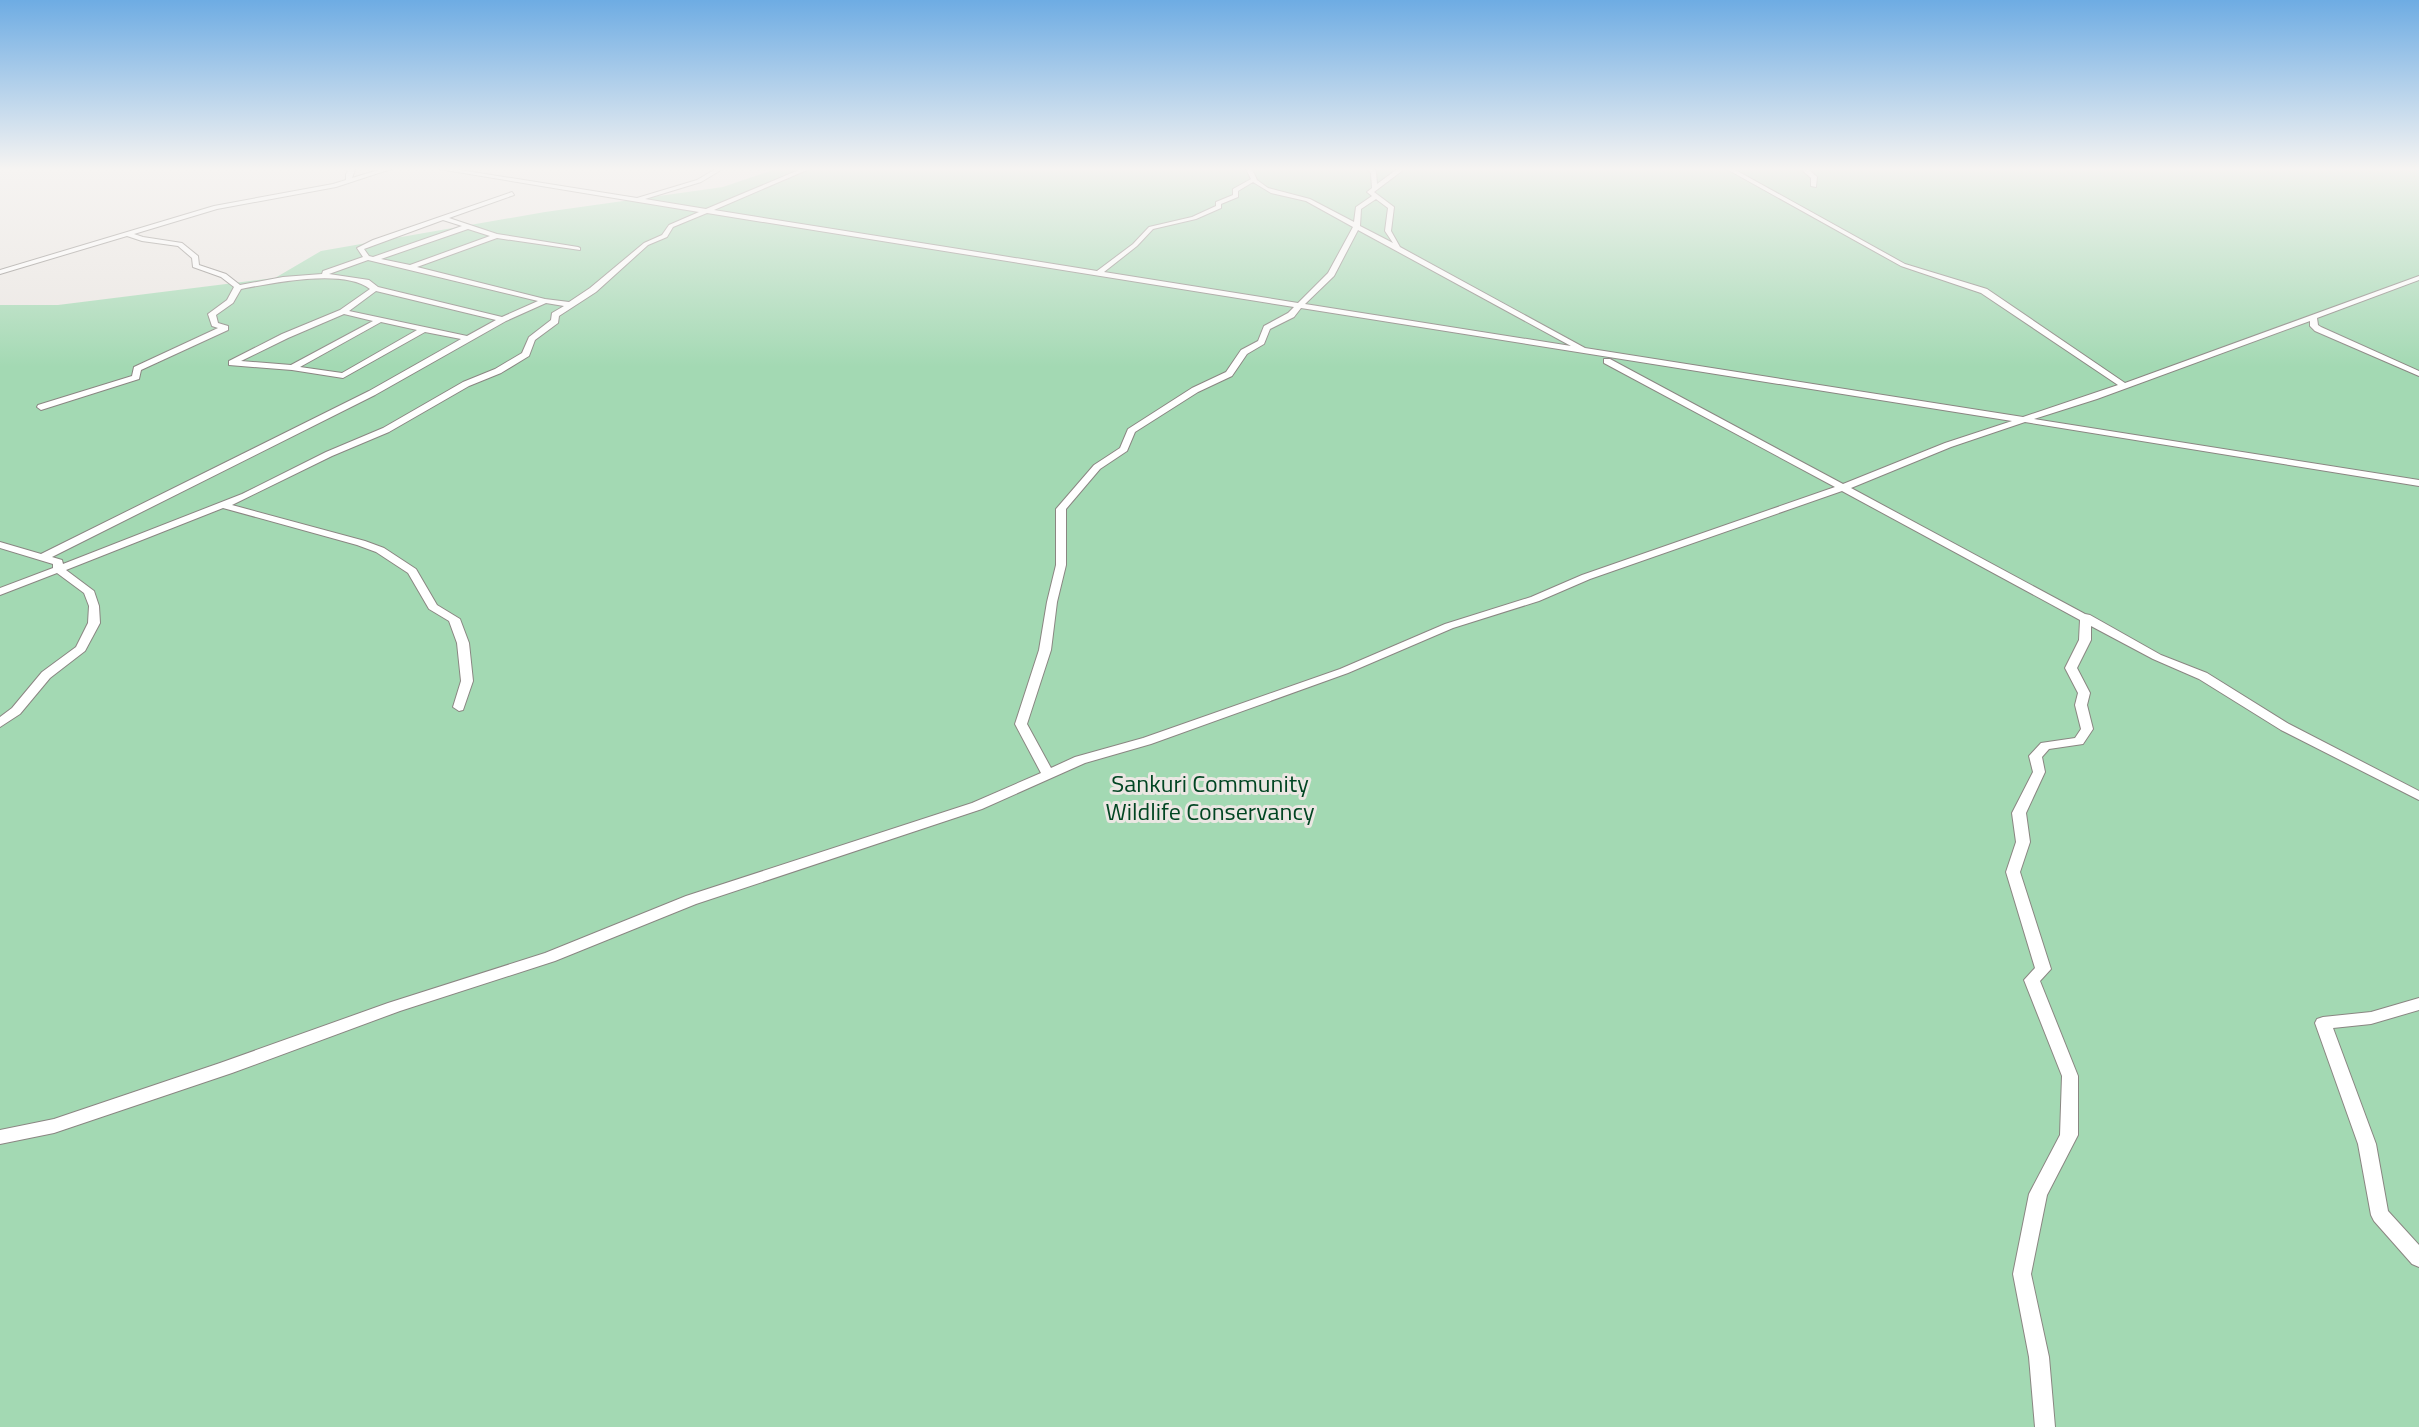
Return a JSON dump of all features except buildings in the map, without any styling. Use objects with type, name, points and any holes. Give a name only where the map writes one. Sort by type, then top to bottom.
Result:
[{"type":"street","points":[[0,272],[124,234]]},
{"type":"street","points":[[128,234],[142,239],[180,244],[196,257],[195,266],[222,273],[238,287]]},
{"type":"street","points":[[393,234],[360,248],[370,259],[572,305]]},
{"type":"street","points":[[325,276],[326,273],[446,234]]},
{"type":"street","points":[[490,234],[578,249]]},
{"type":"street","points":[[0,592],[222,505],[386,430],[466,384],[498,371],[526,354],[526,346],[535,334],[555,321],[555,315],[572,305],[646,244],[666,234]]},
{"type":"street","points":[[849,234],[1593,354],[2419,483]]},
{"type":"street","points":[[1098,273],[1146,234]]},
{"type":"street","points":[[1048,774],[1021,724],[1045,650],[1061,565],[1061,509],[1097,467],[1124,449],[1130,431],[1195,390],[1229,373],[1244,352],[1261,342],[1267,328],[1291,315],[1331,274],[1334,264],[1346,251],[1354,234]]},
{"type":"street","points":[[1371,234],[2157,657],[2203,676],[2285,727],[2419,796]]},
{"type":"street","points":[[1390,234],[1399,249]]},
{"type":"street","points":[[1846,234],[1903,265],[1984,291],[2124,386]]},
{"type":"street","points":[[410,267],[496,236]]},
{"type":"street","points":[[238,287],[283,279],[325,276],[366,282],[374,289],[503,319]]},
{"type":"street","points":[[0,1137],[54,1126],[226,1068],[394,1007],[550,957],[691,900],[977,806],[1080,760],[1147,741],[1344,671],[1449,626],[1535,599],[1586,577],[1845,487],[1948,445],[2124,386],[2419,278]]},
{"type":"street","points":[[41,407],[136,377],[137,369],[225,328],[215,324],[212,314],[230,301],[238,287]]},
{"type":"street","points":[[374,289],[343,313],[285,336],[232,363],[343,376],[424,330]]},
{"type":"street","points":[[41,558],[372,393],[466,338],[545,301]]},
{"type":"street","points":[[343,313],[466,338]]},
{"type":"street","points":[[2313,317],[2314,326],[2318,329],[2419,374]]},
{"type":"street","points":[[292,368],[380,320]]},
{"type":"street","points":[[222,505],[361,543],[380,550],[412,571],[433,607],[454,619],[463,643],[467,681],[459,707]]},
{"type":"street","points":[[0,545],[58,562],[58,569]]},
{"type":"street","points":[[0,723],[16,711],[46,675],[81,649],[94,623],[94,606],[89,591],[58,569]]},
{"type":"street","points":[[2045,1427],[2039,1357],[2022,1274],[2038,1194],[2069,1135],[2070,1076],[2032,980],[2043,970],[2013,873],[2022,842],[2020,813],[2039,772],[2035,756],[2045,747],[2079,741],[2087,729],[2081,705],[2084,693],[2071,668],[2085,640],[2086,617]]},
{"type":"street","points":[[2419,1004],[2371,1018],[2323,1023],[2367,1144],[2380,1214],[2419,1258]]},
{"type":"green space","name":"Sankuri Community Wildlife Conservancy","points":[[421,234],[2419,234],[2419,1427],[0,1427],[0,305],[58,305],[275,278],[321,251]]}]
